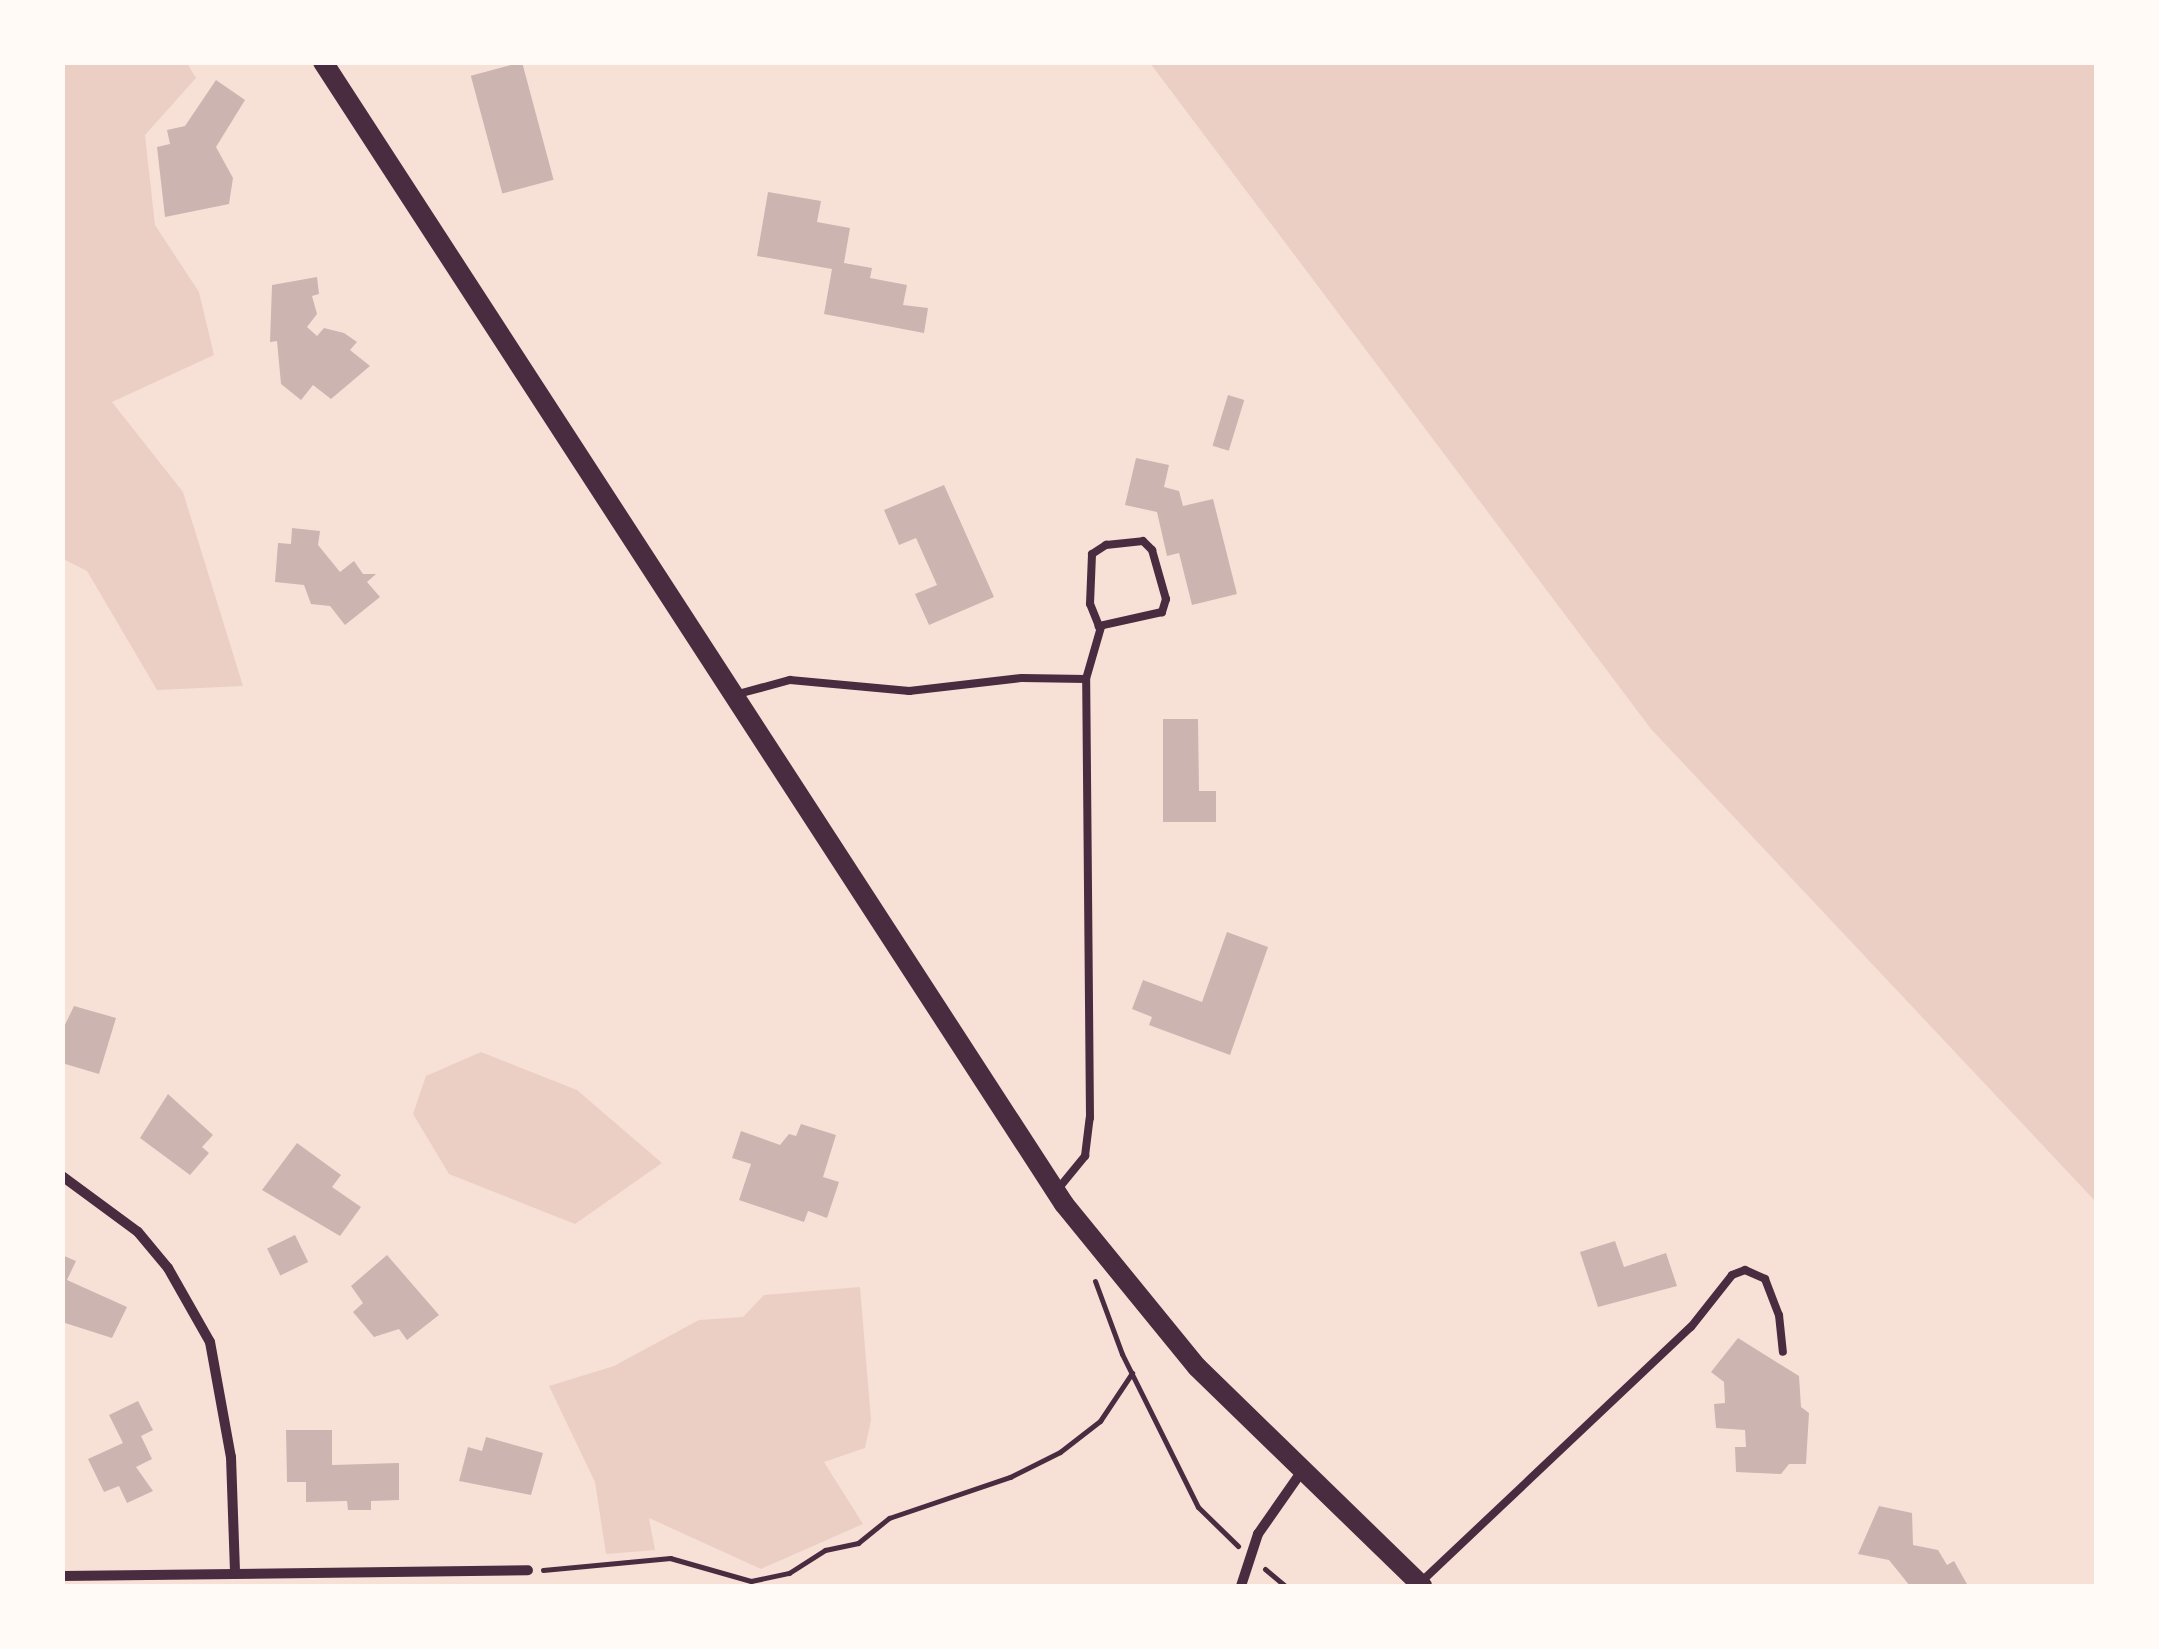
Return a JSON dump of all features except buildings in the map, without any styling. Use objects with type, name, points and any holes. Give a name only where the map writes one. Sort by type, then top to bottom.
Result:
[{"type":"main road","points":[[323,62],[1056,1191],[1138,1301],[1420,1585]]},
{"type":"street","points":[[62,1176],[138,1232],[168,1268],[210,1342],[231,1456],[235,1573]]},
{"type":"street","points":[[1241,1586],[1258,1534],[1302,1470]]},
{"type":"street","points":[[62,1576],[528,1570]]},
{"type":"street","points":[[457,1571],[457,1586]]},
{"type":"lane","points":[[1056,1191],[1084,1156],[1090,1118],[1086,679],[1102,627],[1090,604],[1092,554],[1106,545],[1143,541],[1152,550],[1166,600],[1162,612],[1102,627]]},
{"type":"lane","points":[[734,695],[790,680],[909,691],[1022,678],[1086,679]]},
{"type":"lane","points":[[1420,1585],[1691,1326],[1738,1272],[1754,1272],[1770,1288],[1783,1352]]},
{"type":"path","points":[[528,1570],[670,1558],[751,1581],[789,1573],[825,1550],[858,1542],[888,1518],[1010,1477],[1060,1452],[1100,1421],[1132,1373]]},
{"type":"shaded area","points":[[62,63],[187,63],[196,78],[145,135],[155,225],[199,292],[214,355],[112,402],[183,492],[243,686],[157,690],[87,571],[63,559]]},
{"type":"shaded area","points":[[1150,63],[2096,63],[2096,1202],[1651,729]]},
{"type":"shaded area","points":[[481,1052],[577,1090],[662,1163],[575,1224],[449,1174],[413,1114],[426,1076]]},
{"type":"shaded area","points":[[860,1287],[871,1420],[865,1448],[824,1462],[863,1524],[761,1569],[649,1518],[655,1550],[606,1554],[595,1482],[549,1386],[614,1366],[699,1320],[743,1317],[764,1295]]}]
